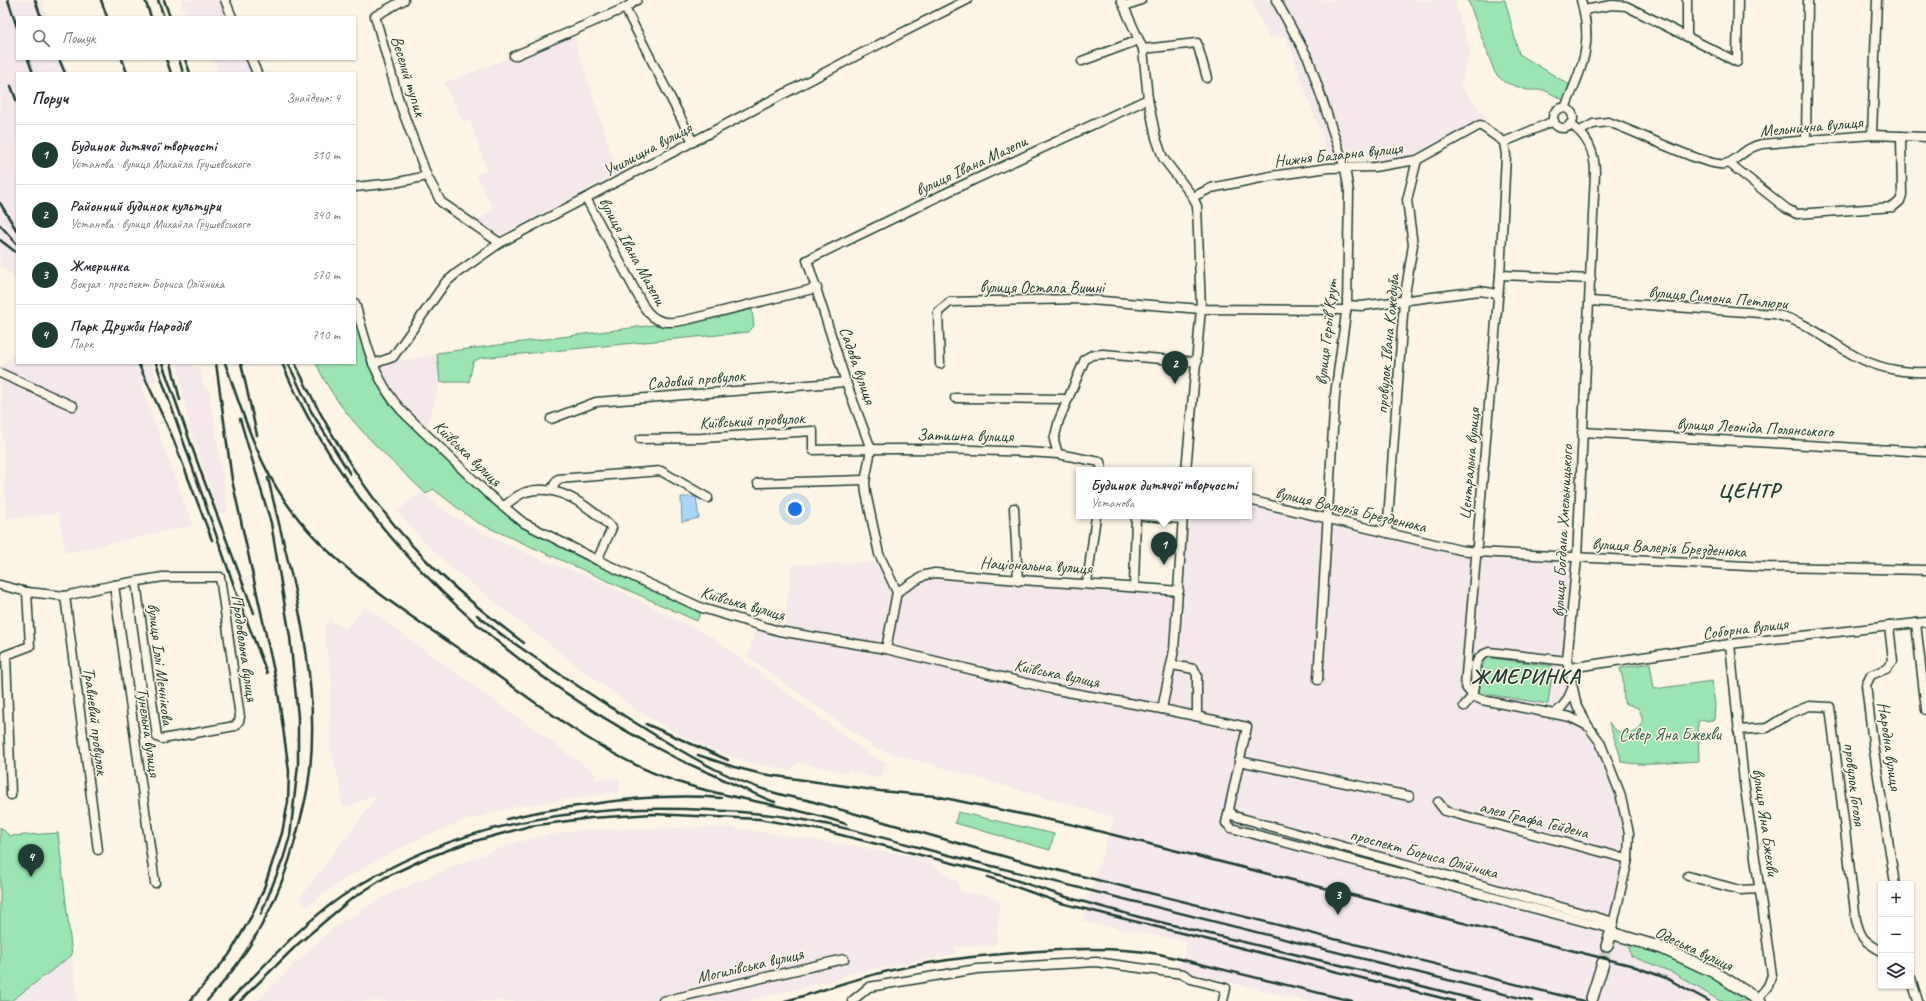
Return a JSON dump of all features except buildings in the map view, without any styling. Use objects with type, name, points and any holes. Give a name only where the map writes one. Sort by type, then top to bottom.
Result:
[{"type":"main road","points":[[1607,946],[1612,928]]},
{"type":"main road","name":"Одеська вулиця","points":[[1612,928],[1662,948],[1714,972],[1758,1000]]},
{"type":"main road","points":[[1592,998],[1602,963]]},
{"type":"street","points":[[225,0],[232,16]]},
{"type":"street","name":"Веселий тупик","points":[[404,0],[376,16],[400,104],[427,176]]},
{"type":"street","points":[[514,56],[625,8],[637,0]]},
{"type":"street","name":"Училищна вулиця","points":[[373,364],[393,357],[445,284],[457,273],[500,243],[858,55],[967,0]]},
{"type":"street","points":[[1142,0],[1123,3],[1143,49],[1148,99],[1156,138],[1163,158],[1193,196],[1197,206],[1201,309],[1186,467]]},
{"type":"street","name":"вулиця Героїв Крут","points":[[1276,0],[1309,60],[1345,168],[1349,192],[1346,308],[1335,396],[1318,680]]},
{"type":"street","points":[[1565,108],[1580,72],[1585,54],[1587,30],[1581,0]]},
{"type":"street","points":[[1686,36],[1687,0]]},
{"type":"street","points":[[1584,10],[1622,5],[1737,62],[1738,0]]},
{"type":"street","points":[[1806,141],[1808,0]]},
{"type":"street","points":[[1872,135],[1876,0]]},
{"type":"street","points":[[625,8],[694,142]]},
{"type":"street","points":[[1082,61],[1139,40]]},
{"type":"street","points":[[1143,49],[1197,43],[1207,78]]},
{"type":"street","points":[[250,60],[256,72]]},
{"type":"street","name":"вулиця Івана Мазепи","points":[[807,260],[952,190],[1148,99]]},
{"type":"street","points":[[1504,142],[1554,120],[1557,110],[1565,108]]},
{"type":"street","points":[[1554,120],[1561,127],[1570,124],[1572,114],[1565,108]]},
{"type":"street","points":[[1580,131],[1592,124],[1608,122],[1706,161],[1719,164],[1729,163],[1787,210],[1797,214],[1893,207],[1897,205],[1902,195],[1901,136]]},
{"type":"street","name":"вулиця Богдана Хмельницького","points":[[1570,124],[1580,131],[1592,149],[1595,164],[1590,301],[1582,432],[1577,558],[1568,665],[1577,706],[1588,726],[1600,742],[1620,794],[1629,833],[1628,859],[1612,928]]},
{"type":"street","name":"Нижня Базарна вулиця","points":[[1193,196],[1212,188],[1271,176],[1328,168],[1374,167],[1417,160],[1480,126],[1504,142]]},
{"type":"street","name":"Мельнична вулиця","points":[[1729,163],[1749,147],[1755,145],[1872,135],[1926,137]]},
{"type":"street","name":"Центральна вулиця","points":[[1473,696],[1465,686],[1500,276],[1506,155],[1504,142]]},
{"type":"street","name":"провулок Івана Кожедуба","points":[[1387,533],[1404,300],[1413,245],[1407,200],[1417,160]]},
{"type":"street","points":[[356,187],[394,183],[427,176],[441,202],[500,243]]},
{"type":"street","name":"вулиця Івана Мазепи","points":[[586,198],[644,307],[653,318],[660,322],[669,324],[817,288]]},
{"type":"street","name":"Садова вулиця","points":[[807,260],[846,382],[871,449]]},
{"type":"street","points":[[1500,276],[1591,279]]},
{"type":"street","points":[[1201,309],[1346,308],[1480,291],[1498,294]]},
{"type":"street","name":"вулиця Остапа Вишні","points":[[940,364],[938,312],[950,302],[1078,299],[1201,309]]},
{"type":"street","name":"вулиця Симона Петлюри","points":[[1590,301],[1774,314],[1805,324],[1865,360],[1889,368],[1926,372]]},
{"type":"street","name":"Київська вулиця","points":[[356,306],[373,364],[384,388],[397,406],[503,507],[533,528],[597,560],[690,603],[718,614],[779,631],[886,649],[1050,688],[1247,727],[1239,761]]},
{"type":"street","points":[[1058,454],[1054,440],[1058,420],[1085,359],[1092,355],[1103,354],[1197,362]]},
{"type":"street","points":[[0,372],[73,406]]},
{"type":"street","name":"Садовий провулок","points":[[551,419],[596,402],[846,382]]},
{"type":"street","points":[[955,398],[1068,399]]},
{"type":"street","name":"Київський провулок","points":[[640,439],[702,438],[813,431],[813,450],[871,449]]},
{"type":"street","name":"вулиця Леоніда Полянського","points":[[1582,432],[1926,452]]},
{"type":"street","points":[[871,449],[865,480],[878,550],[897,592],[886,649]]},
{"type":"street","name":"Затишна вулиця","points":[[871,449],[996,450],[1058,454],[1100,462],[1101,467]]},
{"type":"street","points":[[551,490],[558,479],[661,471],[708,498]]},
{"type":"street","points":[[758,482],[865,480]]},
{"type":"street","points":[[503,507],[526,492],[551,490],[596,513],[612,528],[597,560]]},
{"type":"street","name":"вулиця Валерія Брезденюка","points":[[1252,501],[1460,550],[1477,552],[1775,567],[1926,570]]},
{"type":"street","points":[[1014,508],[1018,581]]},
{"type":"street","points":[[1087,583],[1096,519]]},
{"type":"street","points":[[1134,587],[1136,519]]},
{"type":"street","points":[[1162,709],[1172,665],[1179,591],[1183,519]]},
{"type":"street","name":"Національна вулиця","points":[[897,592],[925,575],[935,573],[1018,581],[1087,583],[1179,591]]},
{"type":"street","name":"Продовольча вулиця","points":[[136,582],[164,577],[220,577],[240,717],[238,723]]},
{"type":"street","points":[[0,585],[27,592],[65,596],[114,585],[136,582]]},
{"type":"street","name":"вулиця Іллі Мечнікова","points":[[136,582],[157,737],[162,739],[233,727],[238,723]]},
{"type":"street","name":"Тунельна вулиця","points":[[114,585],[155,882]]},
{"type":"street","points":[[11,795],[6,655],[30,646],[27,592]]},
{"type":"street","name":"Травневий провулок","points":[[65,596],[98,850]]},
{"type":"street","name":"Соборна вулиця","points":[[1473,696],[1477,660],[1481,655],[1489,652],[1568,665],[1730,644],[1926,622]]},
{"type":"street","points":[[1916,623],[1926,710]]},
{"type":"street","name":"Народна вулиця","points":[[1889,626],[1893,661],[1886,669],[1871,675],[1866,685],[1874,751],[1895,881]]},
{"type":"street","name":"вулиця Яна Бжехви","points":[[1730,644],[1738,730],[1772,975],[1768,986],[1758,1000]]},
{"type":"street","points":[[1172,665],[1194,669],[1197,675],[1196,716]]},
{"type":"street","points":[[1555,714],[1561,710],[1572,688]]},
{"type":"street","points":[[1464,706],[1473,696],[1482,700],[1570,717],[1588,726]]},
{"type":"street","name":"провулок Гоголя","points":[[1738,730],[1767,728],[1789,714],[1808,706],[1830,707],[1856,920],[1860,935],[1866,942],[1878,949]]},
{"type":"street","points":[[1228,810],[1239,761],[1410,796]]},
{"type":"street","name":"алея Графа Гейдена","points":[[1438,802],[1445,812],[1628,859]]},
{"type":"street","name":"проспект Бориса Олійника","points":[[1228,810],[1226,822],[1231,828],[1612,928]]},
{"type":"street","name":"проспект Бориса Олійника","points":[[1228,810],[1234,816],[1612,928]]},
{"type":"street","points":[[1688,876],[1740,890],[1760,890]]},
{"type":"street","name":"Могилівська вулиця","points":[[663,1001],[844,958]]},
{"type":"street","points":[[852,1001],[868,987],[977,969],[1096,962],[1183,974],[1191,979],[1226,988],[1223,1001]]},
{"type":"street","points":[[1914,988],[1918,1001]]},
{"type":"shaded area","points":[[0,0],[41,0],[47,16],[16,16],[16,60],[63,60],[68,72],[16,72],[16,280],[0,265]]},
{"type":"shaded area","points":[[180,0],[225,0],[232,16],[186,16]]},
{"type":"shaded area","points":[[1251,0],[1454,0],[1470,50],[1460,86],[1487,118],[1404,159],[1329,158],[1286,36],[1269,38]]},
{"type":"shaded area","points":[[573,34],[618,174],[498,236],[473,222],[494,210],[476,175],[487,170],[470,120],[463,121],[444,83]]},
{"type":"shaded area","points":[[213,60],[251,60],[257,72],[218,72]]},
{"type":"shaded area","points":[[16,352],[16,364],[151,364],[157,380],[141,386],[193,525],[65,553],[59,513],[6,519],[0,368]]},
{"type":"shaded area","points":[[437,353],[440,382],[425,433],[402,411],[373,364],[393,357],[407,361]]},
{"type":"shaded area","points":[[177,364],[191,364],[192,367],[200,368],[205,389],[209,389],[228,512],[219,514],[190,429]]},
{"type":"shaded area","points":[[421,492],[444,510],[482,533],[542,560],[594,578],[715,639],[870,755],[887,763],[880,779],[848,770],[846,773],[798,762],[789,771],[749,762],[713,750],[676,733],[641,713],[590,676],[455,571],[428,546],[397,511]]},
{"type":"shaded area","points":[[1252,501],[1460,550],[1577,558],[1567,651],[1572,688],[1600,742],[1629,833],[1611,933],[1627,938],[1646,961],[1674,973],[1720,1001],[1307,1001],[1179,970],[1187,942],[1082,921],[1114,817],[877,749],[748,657],[757,625],[784,631],[792,565],[882,562],[897,592],[925,575],[1178,591],[1183,519],[1252,519]]},
{"type":"shaded area","points":[[365,607],[596,774],[593,780],[620,778],[620,792],[519,806],[470,819],[425,836],[390,853],[348,877],[307,906],[299,899],[376,798],[372,795],[350,806],[342,806],[341,788],[330,747],[330,692],[333,690],[324,629],[329,620],[345,629]]},
{"type":"shaded area","points":[[729,827],[924,858],[957,882],[960,891],[989,896],[1000,902],[996,945],[955,947],[955,954],[841,975],[842,978],[748,1001],[256,1001],[322,938],[345,920],[388,895],[456,865],[518,842],[577,830]]},
{"type":"shaded area","points":[[66,918],[78,1001],[0,1001]]},
{"type":"green space","points":[[1468,0],[1505,0],[1519,54],[1573,87],[1567,102],[1544,90],[1527,90],[1504,82],[1495,73]]},
{"type":"green space","points":[[751,304],[754,326],[748,332],[480,358],[473,362],[469,382],[440,382],[437,353],[677,322]]},
{"type":"green space","points":[[360,319],[384,388],[515,517],[702,608],[697,621],[476,522],[433,489],[426,494],[379,449],[350,417],[337,400],[317,364],[356,364],[356,321]]},
{"type":"green space","points":[[1484,657],[1553,666],[1548,704],[1479,693]]},
{"type":"green space","name":"Сквер Яна Бжехви","points":[[1650,663],[1654,689],[1712,681],[1715,705],[1714,720],[1698,721],[1699,761],[1650,764],[1621,762],[1609,723],[1619,732],[1631,733],[1636,732],[1639,729],[1642,725],[1642,720],[1638,708],[1624,703],[1623,680],[1620,668]]},
{"type":"green space","points":[[958,812],[1054,834],[1050,850],[955,823]]},
{"type":"green space","points":[[0,827],[10,836],[58,833],[72,955],[11,1001],[0,1001]]},
{"type":"green space","points":[[1627,938],[1662,948],[1760,1001],[1720,1001],[1674,973],[1631,956]]},
{"type":"water","points":[[681,497],[696,497],[699,518],[682,522]]},
{"type":"tunnel","points":[[1603,963],[1607,946]]},
{"type":"railway","points":[[8,0],[16,24]]},
{"type":"railway","points":[[35,0],[41,16]]},
{"type":"railway","points":[[101,0],[107,16]]},
{"type":"railway","points":[[145,0],[151,16]]},
{"type":"railway","points":[[158,0],[164,16]]},
{"type":"railway","points":[[164,0],[170,16]]},
{"type":"railway","points":[[28,60],[33,72]]},
{"type":"railway","points":[[59,60],[65,72]]},
{"type":"railway","points":[[122,60],[127,72]]},
{"type":"railway","points":[[166,60],[171,72]]},
{"type":"railway","points":[[179,60],[183,72]]},
{"type":"railway","points":[[185,60],[190,72]]},
{"type":"railway","points":[[11,86],[16,99]]},
{"type":"railway","points":[[0,203],[16,229]]},
{"type":"railway","points":[[0,225],[16,243]]},
{"type":"railway","points":[[0,240],[16,252]]},
{"type":"railway","points":[[138,364],[172,436],[212,540]]},
{"type":"railway","points":[[156,364],[240,603],[267,673]]},
{"type":"railway","points":[[162,364],[254,613]]},
{"type":"railway","points":[[171,364],[180,400]]},
{"type":"railway","points":[[190,1001],[229,955],[251,917],[263,891],[282,833],[288,802],[289,771],[277,685],[232,480],[216,364]]},
{"type":"railway","points":[[225,364],[250,434],[266,468],[285,501],[304,526],[326,549],[350,571],[376,591],[590,740],[637,765],[683,784],[729,796],[800,811],[846,824]]},
{"type":"railway","points":[[241,364],[257,435]]},
{"type":"railway","points":[[282,364],[313,425],[350,485],[393,540],[442,592],[495,639],[551,682],[609,721],[676,758],[775,802]]},
{"type":"railway","points":[[288,364],[311,411],[350,474]]},
{"type":"railway","points":[[296,364],[336,441],[368,491],[404,537],[460,592],[524,643]]},
{"type":"railway","points":[[240,419],[271,523],[290,637],[298,717],[298,765],[290,836],[283,859],[261,914]]},
{"type":"railway","points":[[207,1001],[236,966],[249,947],[271,908],[280,887],[294,844],[308,785],[312,746],[312,708],[303,630],[268,478]]},
{"type":"railway","points":[[477,615],[502,635]]},
{"type":"railway","points":[[498,632],[582,689],[675,747],[717,770],[738,780],[761,788],[1017,860],[1583,1001]]},
{"type":"railway","points":[[646,724],[728,760]]},
{"type":"railway","points":[[698,755],[734,767],[762,774],[880,791],[935,796],[1074,825],[1630,965],[1666,978],[1709,1001]]},
{"type":"railway","points":[[507,819],[556,809],[636,799],[687,796],[721,798]]},
{"type":"railway","points":[[229,1001],[297,933],[326,908],[341,897],[383,872],[426,851],[471,835],[517,823],[564,815],[612,810],[661,809],[709,810],[782,816],[836,826],[1532,1001]]},
{"type":"railway","points":[[240,1001],[298,944],[350,900],[384,878],[424,859],[464,844],[530,826],[591,818],[653,814],[759,819],[821,830],[1000,875],[1066,897],[1139,917],[1344,966],[1480,1001]]},
{"type":"railway","points":[[988,877],[1061,903],[1454,1001]]},
{"type":"railway","points":[[785,1001],[877,974],[915,965],[994,955],[1050,950],[1086,949],[1141,951],[1159,954],[1352,1001]]},
{"type":"place","name":"Районний будинок культури","points":[[1175,384]]},
{"type":"place","name":"Будинок дитячої творчості","points":[[1164,565]]},
{"type":"place","name":"Парк Дружби Народів","points":[[31,877]]},
{"type":"place","name":"Жмеринка","points":[[1338,915]]},
{"type":"district","name":"ЦЕНТР","points":[[1749,490]]},
{"type":"district","name":"ЖМЕРИНКА","points":[[1526,676]]}]
